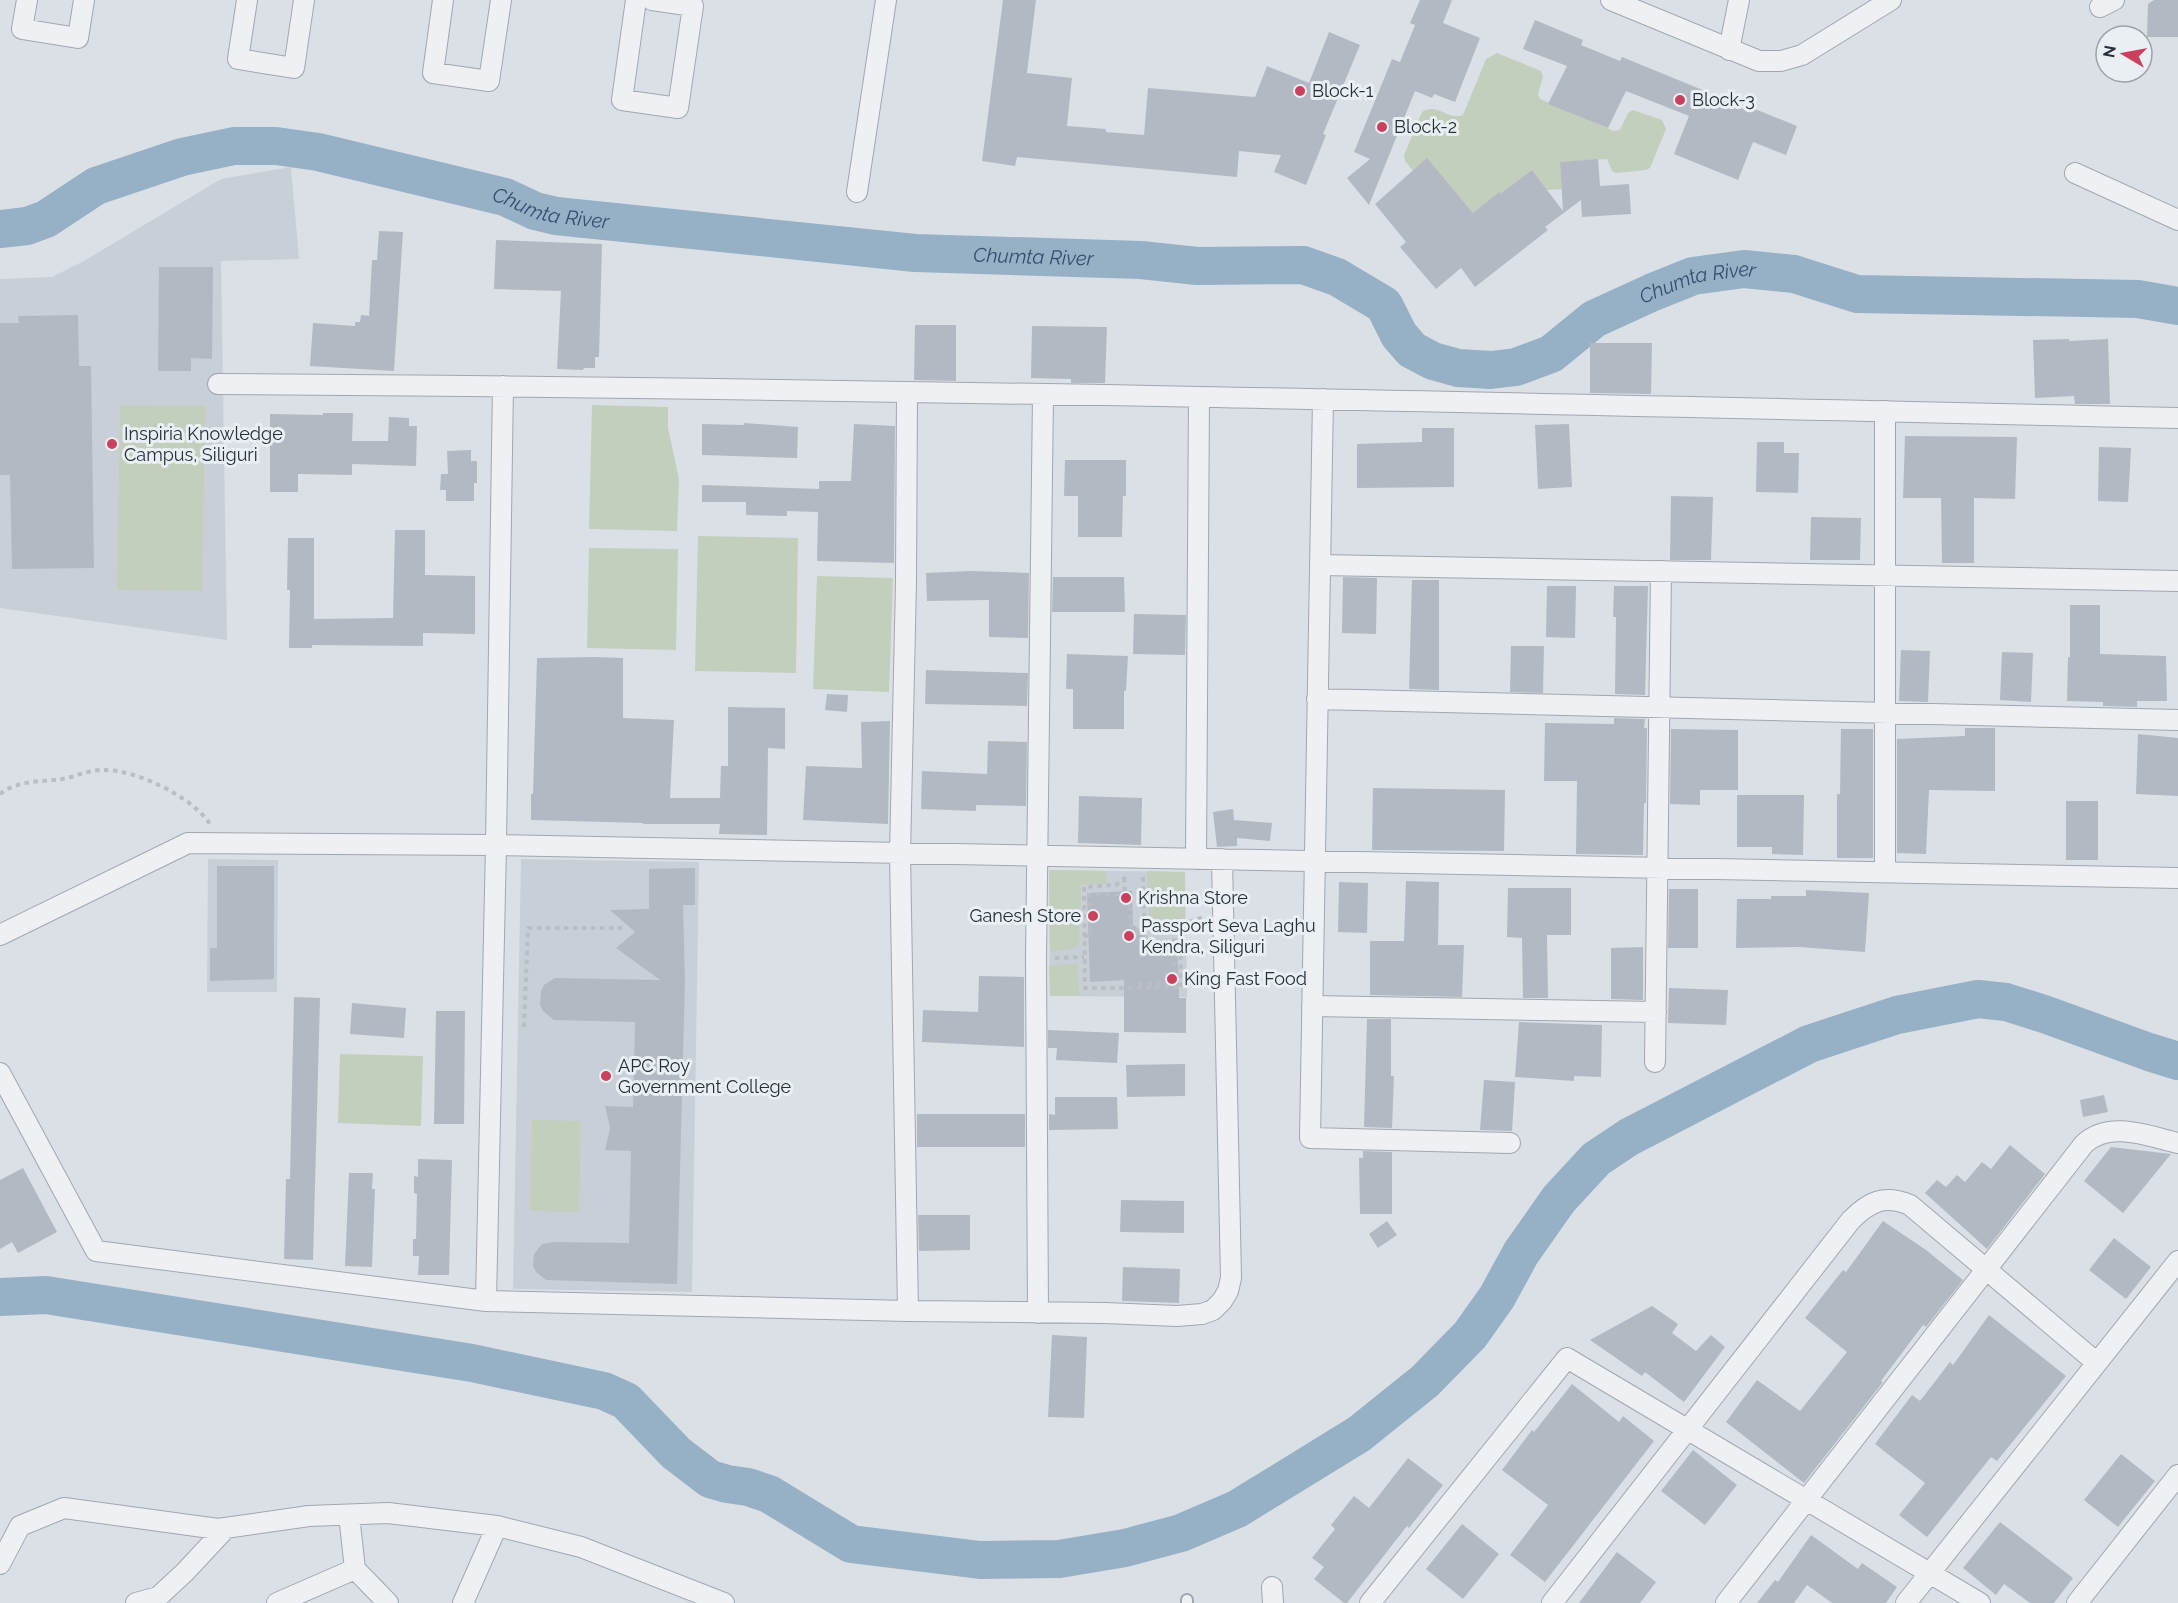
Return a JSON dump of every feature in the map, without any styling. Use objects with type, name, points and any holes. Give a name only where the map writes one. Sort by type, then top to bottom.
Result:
[{"type":"street","points":[[27,0],[22,29],[78,38],[84,0]]},
{"type":"street","points":[[247,0],[238,59],[294,68],[304,0]]},
{"type":"street","points":[[443,0],[433,73],[489,81],[501,0]]},
{"type":"street","points":[[636,0],[622,100],[678,108],[693,6],[661,1]]},
{"type":"street","points":[[856,192],[886,0]]},
{"type":"street","points":[[1611,0],[1729,50],[1759,61],[1769,62],[1791,59],[1891,0]]},
{"type":"street","points":[[1729,50],[1738,0]]},
{"type":"street","points":[[2075,173],[2178,220]]},
{"type":"street","points":[[218,384],[503,386],[1323,399],[2178,418]]},
{"type":"street","points":[[486,1302],[503,386]]},
{"type":"street","points":[[907,393],[906,582],[900,854],[908,1311]]},
{"type":"street","points":[[1038,1312],[1036,959],[1043,395]]},
{"type":"street","points":[[1196,859],[1199,397]]},
{"type":"street","points":[[1323,399],[1310,1138],[1510,1143]]},
{"type":"street","points":[[1885,411],[1885,872]]},
{"type":"street","points":[[1320,565],[2178,581]]},
{"type":"street","points":[[1655,1062],[1661,571]]},
{"type":"street","points":[[1317,699],[2178,720]]},
{"type":"street","points":[[0,935],[188,843],[496,845],[2178,878]]},
{"type":"street","points":[[0,1073],[96,1251],[486,1302],[1193,1316],[1213,1310],[1222,1301],[1228,1291],[1231,1278],[1222,859]]},
{"type":"street","points":[[1312,1006],[1656,1012]]},
{"type":"street","points":[[1726,1603],[2084,1144],[2092,1136],[2116,1131],[2178,1143]]},
{"type":"street","points":[[1552,1603],[1844,1229],[1864,1207],[1889,1199],[1910,1205],[2097,1363]]},
{"type":"street","points":[[1906,1603],[2178,1262]]},
{"type":"street","points":[[1370,1603],[1567,1358],[1980,1603]]},
{"type":"street","points":[[2077,1603],[2178,1475]]},
{"type":"street","points":[[0,1564],[20,1526],[63,1508],[218,1528],[309,1516],[388,1513],[497,1526],[581,1547],[724,1603]]},
{"type":"street","points":[[349,1515],[355,1569],[388,1603]]},
{"type":"street","points":[[463,1603],[497,1526]]},
{"type":"street","points":[[136,1603],[158,1597],[226,1528]]},
{"type":"street","points":[[277,1603],[355,1569]]},
{"type":"path","points":[[0,794],[24,783],[62,779],[98,770],[124,771],[135,774],[191,804],[209,823],[219,843]]},
{"type":"path","points":[[1124,877],[1125,894]]},
{"type":"path","points":[[1135,932],[1144,922],[1143,877],[1124,877],[1116,885],[1084,887],[1085,988],[1175,985]]},
{"type":"path","points":[[1084,936],[1090,936],[1089,895],[1129,894],[1131,927],[1146,944],[1174,943]]},
{"type":"path","points":[[1136,984],[1175,985],[1181,988],[1180,922],[1144,922]]},
{"type":"path","points":[[1174,922],[1175,985]]},
{"type":"path","points":[[524,1027],[528,928],[623,928]]},
{"type":"path","points":[[1036,959],[1084,957]]},
{"type":"shaded area","name":"Inspiria Knowledge Campus, Siliguri","points":[[291,167],[299,259],[221,261],[227,640],[0,608],[0,279],[52,277],[84,261],[221,179]]},
{"type":"shaded area","points":[[208,859],[278,860],[277,992],[207,992]]},
{"type":"shaded area","name":"APC Roy Government College","points":[[521,859],[699,862],[692,1292],[513,1289]]},
{"type":"shaded area","points":[[1049,870],[1185,872],[1187,997],[1050,996]]},
{"type":"green space","points":[[1497,53],[1541,71],[1543,77],[1538,94],[1540,99],[1614,131],[1620,130],[1628,113],[1633,110],[1662,120],[1666,129],[1650,168],[1616,173],[1612,171],[1607,159],[1560,162],[1562,189],[1547,190],[1532,170],[1473,213],[1427,159],[1413,171],[1405,161],[1404,155],[1422,112],[1433,109],[1452,116],[1463,115],[1486,59]]},
{"type":"green space","points":[[120,405],[205,406],[202,591],[117,590]]},
{"type":"green space","points":[[592,405],[668,407],[668,428],[679,479],[677,531],[589,529]]},
{"type":"green space","points":[[698,536],[798,538],[796,673],[695,671]]},
{"type":"green space","points":[[589,548],[678,549],[676,650],[587,648]]},
{"type":"green space","points":[[817,576],[893,578],[889,692],[813,689]]},
{"type":"green space","points":[[1049,870],[1105,871],[1107,878],[1106,884],[1081,885],[1079,945],[1050,952]]},
{"type":"green space","points":[[1147,871],[1185,872],[1185,920],[1158,920],[1149,915]]},
{"type":"green space","points":[[1078,964],[1079,996],[1050,996],[1049,965]]},
{"type":"green space","points":[[340,1054],[423,1056],[421,1126],[338,1123]]},
{"type":"green space","points":[[532,1120],[581,1121],[579,1212],[530,1211]]},
{"type":"building","name":"Block-1","points":[[1003,0],[1036,0],[1027,73],[1072,78],[1067,126],[1106,129],[1106,132],[1144,135],[1148,88],[1255,97],[1267,66],[1309,83],[1329,32],[1360,45],[1323,134],[1326,135],[1306,185],[1274,172],[1281,155],[1239,151],[1237,177],[1017,157],[1015,166],[982,161]]},
{"type":"building","points":[[1420,0],[1452,0],[1443,23],[1480,38],[1455,102],[1434,94],[1432,98],[1415,91],[1369,205],[1347,178],[1370,159],[1354,152],[1392,59],[1400,62],[1415,25],[1410,23]]},
{"type":"building","points":[[2154,0],[2178,0],[2178,37],[2154,37],[2154,24],[2147,24],[2148,4]]},
{"type":"building","name":"Block-3","points":[[1535,20],[1583,40],[1581,45],[1620,61],[1622,57],[1748,111],[1750,107],[1797,126],[1786,155],[1753,142],[1738,180],[1674,154],[1689,116],[1626,91],[1608,128],[1548,104],[1567,66],[1523,49]]},
{"type":"building","name":"Block-2","points":[[1427,158],[1473,213],[1532,170],[1563,211],[1560,162],[1598,159],[1600,186],[1629,184],[1631,214],[1582,217],[1581,200],[1545,227],[1548,230],[1475,287],[1461,268],[1436,289],[1400,247],[1406,242],[1375,204]]},
{"type":"building","points":[[379,231],[403,232],[394,371],[310,366],[313,323],[355,326],[355,322],[360,322],[361,315],[369,316],[372,260],[377,260]]},
{"type":"building","points":[[496,240],[602,244],[599,357],[595,357],[595,368],[557,369],[561,291],[494,289]]},
{"type":"building","points":[[159,267],[213,267],[212,359],[191,358],[191,371],[158,371]]},
{"type":"building","points":[[78,315],[79,366],[91,366],[94,568],[12,569],[10,475],[0,475],[0,323],[19,323],[18,316]]},
{"type":"building","points":[[915,325],[956,325],[956,381],[914,380]]},
{"type":"building","points":[[1032,326],[1107,327],[1105,383],[1071,383],[1071,379],[1031,378]]},
{"type":"building","points":[[2069,339],[2069,341],[2108,339],[2110,404],[2075,404],[2074,396],[2035,398],[2033,340]]},
{"type":"building","points":[[1590,343],[1652,343],[1651,394],[1590,393]]},
{"type":"building","points":[[323,413],[353,413],[352,441],[388,441],[389,417],[409,418],[409,426],[417,426],[416,466],[352,464],[352,475],[298,474],[298,492],[270,492],[270,414],[323,415]]},
{"type":"building","points":[[744,423],[798,427],[797,458],[702,455],[702,424],[744,425]]},
{"type":"building","points":[[854,424],[895,426],[894,563],[817,561],[818,512],[787,511],[787,516],[746,515],[746,502],[702,502],[702,485],[819,489],[819,481],[851,481]]},
{"type":"building","points":[[1569,424],[1572,487],[1538,489],[1535,425]]},
{"type":"building","points":[[1422,428],[1454,428],[1454,487],[1357,488],[1357,444],[1422,442]]},
{"type":"building","points":[[1905,436],[2017,437],[2015,499],[1974,498],[1974,563],[1942,563],[1941,498],[1903,498]]},
{"type":"building","points":[[1757,442],[1784,442],[1784,453],[1799,453],[1798,493],[1756,492]]},
{"type":"building","points":[[2099,447],[2131,448],[2128,502],[2098,501]]},
{"type":"building","points":[[471,450],[471,461],[477,461],[474,501],[446,501],[446,490],[440,490],[441,474],[448,474],[447,451]]},
{"type":"building","points":[[1065,460],[1126,460],[1126,496],[1123,496],[1122,537],[1078,537],[1078,496],[1064,496]]},
{"type":"building","points":[[1671,496],[1713,497],[1711,560],[1670,560]]},
{"type":"building","points":[[1811,517],[1861,518],[1860,560],[1810,560]]},
{"type":"building","points":[[395,530],[425,530],[425,575],[475,576],[475,634],[423,633],[423,646],[312,645],[312,648],[289,648],[288,538],[314,538],[314,619],[393,618]]},
{"type":"building","points":[[971,571],[1029,573],[1028,638],[989,637],[989,600],[927,601],[926,573]]},
{"type":"building","points":[[1053,577],[1124,577],[1125,612],[1052,612]]},
{"type":"building","points":[[1343,577],[1377,578],[1376,634],[1342,633]]},
{"type":"building","points":[[1412,580],[1439,580],[1439,690],[1409,689]]},
{"type":"building","points":[[1547,586],[1576,586],[1575,638],[1546,637]]},
{"type":"building","points":[[1614,586],[1648,586],[1645,695],[1615,694]]},
{"type":"building","points":[[2070,605],[2100,605],[2100,654],[2166,656],[2167,701],[2137,701],[2137,707],[2103,706],[2103,702],[2067,701]]},
{"type":"building","points":[[1134,614],[1186,615],[1185,655],[1133,654]]},
{"type":"building","points":[[1511,646],[1544,646],[1543,693],[1510,692]]},
{"type":"building","points":[[1901,650],[1930,651],[1928,702],[1899,701]]},
{"type":"building","points":[[2002,652],[2033,653],[2031,702],[2000,700]]},
{"type":"building","points":[[1067,654],[1128,656],[1126,691],[1124,691],[1124,729],[1073,729],[1073,689],[1066,689]]},
{"type":"building","points":[[537,658],[623,658],[623,718],[674,720],[670,798],[720,798],[721,766],[728,766],[728,707],[785,708],[785,749],[768,748],[767,835],[719,834],[720,824],[531,820]]},
{"type":"building","points":[[926,670],[1028,673],[1027,706],[925,704]]},
{"type":"building","points":[[827,694],[848,695],[847,712],[825,710]]},
{"type":"building","points":[[1614,718],[1645,719],[1644,728],[1647,728],[1643,855],[1576,854],[1577,781],[1544,781],[1545,723],[1614,724]]},
{"type":"building","points":[[890,721],[888,824],[803,820],[806,766],[862,768],[861,722]]},
{"type":"building","points":[[1965,728],[1995,728],[1995,791],[1929,790],[1926,854],[1897,853],[1897,739],[1965,736]]},
{"type":"building","points":[[1671,729],[1738,730],[1738,790],[1700,790],[1700,805],[1670,804]]},
{"type":"building","points":[[1841,729],[1873,729],[1873,858],[1837,858],[1837,794],[1840,794]]},
{"type":"building","points":[[2138,734],[2178,738],[2178,796],[2136,794]]},
{"type":"building","points":[[988,741],[1027,742],[1026,806],[976,805],[976,811],[921,809],[922,771],[987,774]]},
{"type":"building","points":[[1373,788],[1505,790],[1504,851],[1372,850]]},
{"type":"building","points":[[1737,795],[1804,795],[1803,855],[1772,854],[1772,847],[1737,847]]},
{"type":"building","points":[[1079,796],[1142,798],[1141,845],[1078,843]]},
{"type":"building","points":[[2066,801],[2098,801],[2098,860],[2066,860]]},
{"type":"building","points":[[1233,809],[1234,820],[1272,823],[1270,841],[1237,838],[1237,846],[1217,847],[1213,812]]},
{"type":"building","points":[[217,866],[274,866],[274,979],[210,981],[210,948],[217,948]]},
{"type":"building","points":[[695,868],[695,905],[683,905],[685,981],[677,1284],[546,1280],[536,1272],[533,1266],[534,1254],[542,1244],[554,1242],[629,1243],[631,1151],[605,1150],[610,1128],[605,1106],[633,1107],[635,1022],[554,1020],[543,1011],[540,1005],[541,991],[544,985],[555,978],[660,980],[616,948],[635,932],[610,910],[649,909],[649,869]]},
{"type":"building","points":[[1406,881],[1439,882],[1438,945],[1464,945],[1462,997],[1370,995],[1370,941],[1404,941]]},
{"type":"building","points":[[1339,882],[1368,883],[1367,933],[1338,932]]},
{"type":"building","points":[[1508,888],[1571,888],[1571,935],[1547,935],[1548,998],[1523,998],[1522,938],[1507,937]]},
{"type":"building","points":[[1669,889],[1698,889],[1698,948],[1668,948]]},
{"type":"building","points":[[1806,890],[1869,893],[1865,952],[1799,947],[1736,948],[1737,899],[1806,896]]},
{"type":"building","points":[[1132,891],[1133,925],[1144,932],[1150,941],[1177,940],[1179,998],[1186,998],[1186,1033],[1124,1032],[1124,980],[1090,982],[1087,893]]},
{"type":"building","points":[[1643,947],[1643,1000],[1611,999],[1611,948]]},
{"type":"building","points":[[979,976],[1024,977],[1024,1047],[922,1042],[923,1010],[978,1012]]},
{"type":"building","points":[[1669,988],[1728,990],[1726,1025],[1668,1023]]},
{"type":"building","points":[[294,997],[320,998],[313,1260],[284,1259],[286,1179],[290,1179]]},
{"type":"building","points":[[352,1003],[406,1008],[404,1038],[350,1034]]},
{"type":"building","points":[[436,1011],[465,1011],[464,1124],[434,1124]]},
{"type":"building","points":[[1367,1019],[1391,1019],[1391,1076],[1394,1076],[1392,1128],[1364,1127]]},
{"type":"building","points":[[1519,1022],[1602,1025],[1601,1077],[1574,1076],[1574,1081],[1515,1077]]},
{"type":"building","points":[[1048,1030],[1119,1033],[1117,1063],[1056,1060],[1057,1048],[1048,1048]]},
{"type":"building","points":[[1185,1064],[1185,1096],[1127,1097],[1126,1065]]},
{"type":"building","points":[[1484,1080],[1515,1082],[1512,1131],[1480,1130]]},
{"type":"building","points":[[2104,1095],[2108,1112],[2083,1117],[2080,1100]]},
{"type":"building","points":[[1055,1097],[1117,1097],[1118,1129],[1049,1130],[1049,1114],[1055,1115]]},
{"type":"building","points":[[917,1114],[1025,1114],[1025,1147],[917,1147]]},
{"type":"building","points":[[2010,1145],[2045,1174],[1987,1249],[1925,1193],[1937,1180],[1946,1187],[1957,1175],[1965,1182],[1982,1162],[1991,1169]]},
{"type":"building","points":[[2111,1147],[2171,1154],[2123,1213],[2084,1181]]},
{"type":"building","points":[[1363,1151],[1392,1152],[1392,1214],[1360,1214],[1359,1158],[1363,1158]]},
{"type":"building","points":[[418,1159],[452,1160],[449,1275],[418,1275],[419,1256],[413,1256],[413,1239],[416,1239],[417,1194],[414,1193],[414,1176],[418,1177]]},
{"type":"building","points":[[23,1168],[57,1232],[18,1253],[12,1242],[0,1249],[0,1180]]},
{"type":"building","points":[[349,1173],[373,1173],[372,1189],[375,1189],[372,1267],[345,1266]]},
{"type":"building","points":[[1121,1200],[1184,1201],[1184,1233],[1120,1232]]},
{"type":"building","points":[[918,1215],[970,1215],[970,1250],[919,1251]]},
{"type":"building","points":[[1387,1221],[1397,1235],[1378,1248],[1369,1234]]},
{"type":"building","points":[[1883,1221],[1926,1250],[1963,1280],[1926,1327],[1923,1325],[1881,1381],[1883,1382],[1804,1483],[1726,1422],[1757,1380],[1800,1411],[1847,1352],[1805,1318],[1843,1270],[1846,1272]]},
{"type":"building","points":[[2114,1238],[2151,1267],[2126,1299],[2089,1270]]},
{"type":"building","points":[[1123,1267],[1180,1269],[1179,1303],[1122,1301]]},
{"type":"building","points":[[1652,1306],[1678,1324],[1672,1333],[1696,1351],[1711,1335],[1725,1347],[1684,1402],[1645,1372],[1642,1376],[1590,1340]]},
{"type":"building","points":[[1989,1315],[2066,1376],[1997,1461],[1991,1457],[1927,1537],[1899,1515],[1925,1483],[1875,1444],[1912,1395],[1920,1401],[1950,1362],[1953,1365]]},
{"type":"building","points":[[1052,1335],[1087,1337],[1084,1418],[1048,1417]]},
{"type":"building","points":[[1572,1384],[1619,1422],[1623,1416],[1654,1441],[1545,1582],[1510,1555],[1548,1505],[1502,1470],[1532,1430],[1534,1432]]},
{"type":"building","points":[[1693,1450],[1737,1485],[1705,1525],[1661,1491]]},
{"type":"building","points":[[2121,1454],[2155,1481],[2118,1527],[2084,1500]]},
{"type":"building","points":[[1408,1458],[1443,1485],[1409,1528],[1407,1526],[1347,1603],[1344,1603],[1314,1579],[1324,1567],[1312,1558],[1335,1529],[1331,1525],[1354,1496],[1369,1508]]},
{"type":"building","points":[[2000,1522],[2073,1578],[2054,1603],[2030,1603],[2004,1584],[1996,1595],[1963,1568]]},
{"type":"building","points":[[1462,1524],[1499,1554],[1463,1599],[1426,1569]]},
{"type":"building","points":[[1811,1535],[1858,1569],[1862,1563],[1897,1587],[1886,1603],[1832,1603],[1807,1585],[1794,1603],[1757,1603],[1775,1580],[1778,1582]]},
{"type":"building","points":[[1617,1552],[1656,1582],[1640,1603],[1579,1603]]},
{"type":"waterway","name":"Chumta River","points":[[0,229],[27,226],[46,219],[96,186],[182,157],[234,146],[276,146],[318,152],[505,197],[535,211],[556,216],[915,253],[1141,260],[1197,266],[1303,265],[1337,277],[1384,305],[1399,335],[1412,350],[1433,361],[1458,368],[1491,370],[1516,367],[1551,354],[1594,319],[1653,292],[1693,276],[1744,269],[1794,274],[1857,294],[2138,299],[2178,306]]},
{"type":"waterway","points":[[0,1297],[46,1295],[472,1363],[604,1391],[626,1401],[676,1453],[710,1479],[769,1494],[851,1544],[980,1560],[1059,1559],[1125,1548],[1181,1533],[1237,1509],[1359,1434],[1425,1381],[1470,1335],[1497,1297],[1521,1253],[1559,1199],[1596,1159],[1629,1137],[1809,1044],[1897,1015],[1978,999],[2006,1002],[2178,1061]]},
{"type":"place","name":"Block-1","points":[[1300,91]]},
{"type":"place","name":"Block-3","points":[[1680,100]]},
{"type":"place","name":"Block-2","points":[[1382,127]]},
{"type":"place","name":"Inspiria Knowledge Campus, Siliguri","points":[[112,444]]},
{"type":"place","name":"Krishna Store","points":[[1126,898]]},
{"type":"place","name":"Ganesh Store","points":[[1093,916]]},
{"type":"place","name":"Passport Seva Laghu Kendra, Siliguri","points":[[1129,936]]},
{"type":"place","name":"King Fast Food","points":[[1172,979]]},
{"type":"place","name":"APC Roy Government College","points":[[606,1076]]}]
